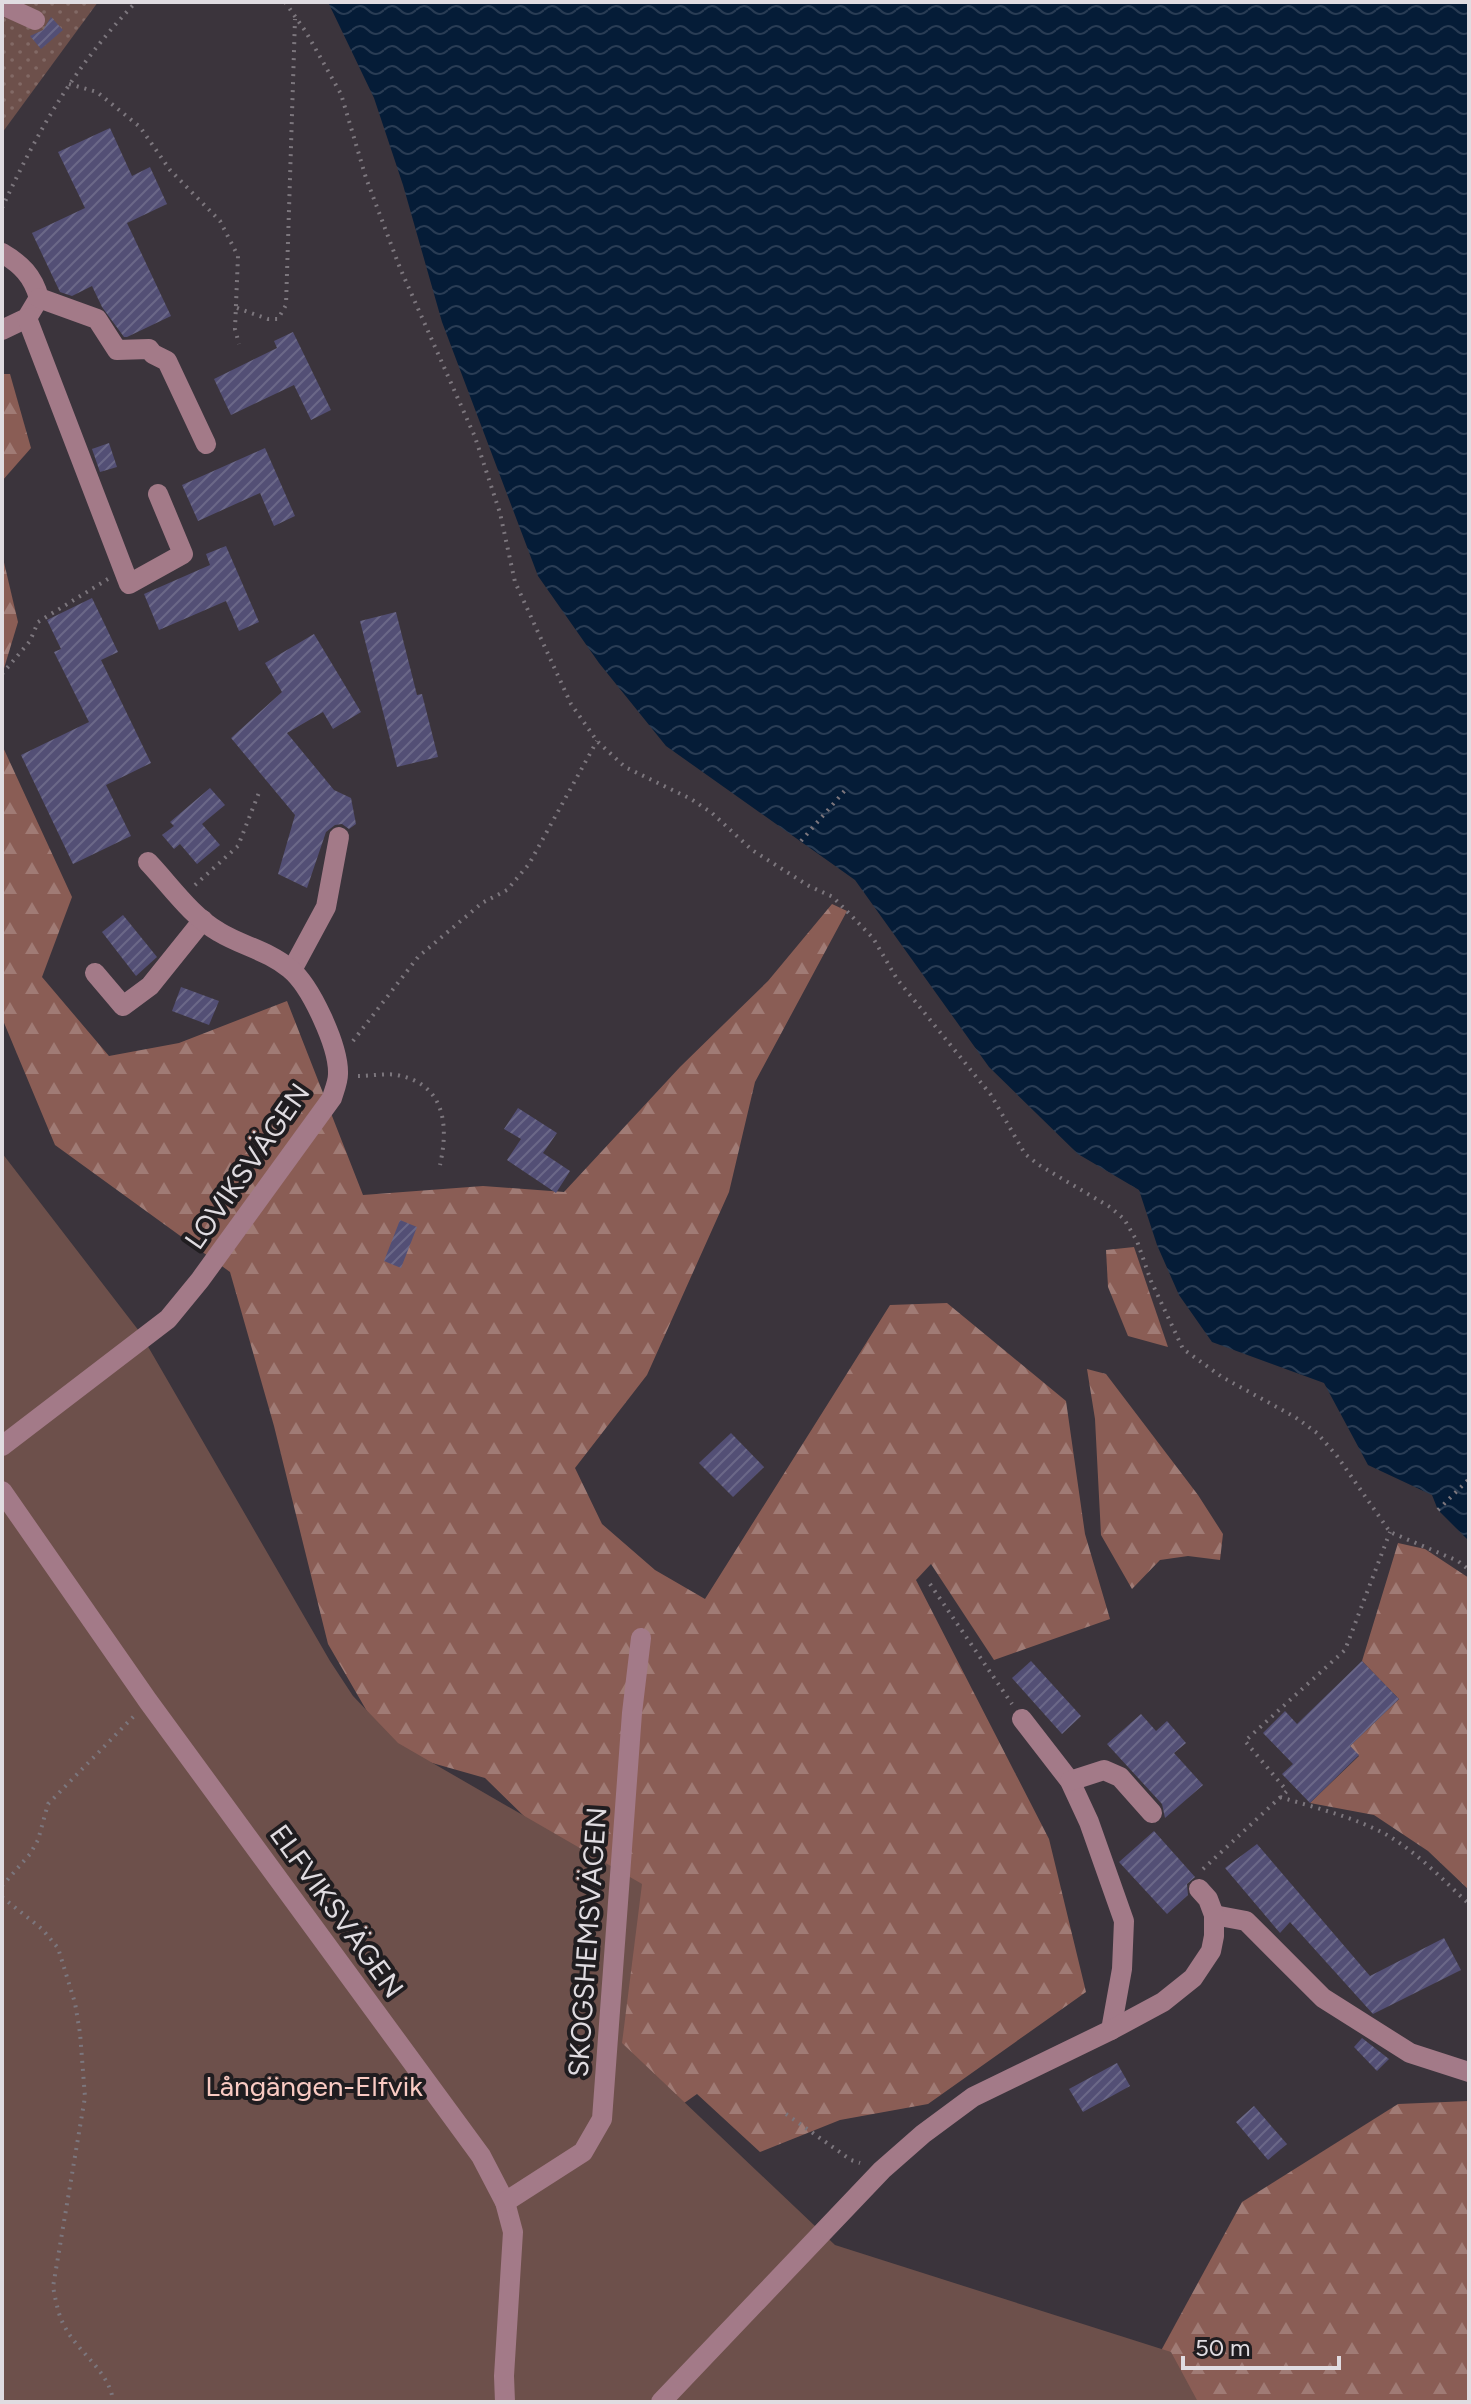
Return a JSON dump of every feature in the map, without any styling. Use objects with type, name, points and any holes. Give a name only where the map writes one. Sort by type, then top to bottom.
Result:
[{"type":"street","points":[[2,5],[35,20]]},
{"type":"street","points":[[2,253],[26,271],[39,298],[27,318],[2,330]]},
{"type":"street","points":[[39,298],[97,319],[117,350],[149,349],[167,361],[206,444]]},
{"type":"street","points":[[27,318],[129,584],[183,554],[158,494]]},
{"type":"street","points":[[292,970],[326,907],[339,837]]},
{"type":"street","name":"LOVIKSVÄGEN","points":[[2,1446],[168,1319],[200,1280],[332,1098],[338,1069],[321,1011],[292,970],[253,946],[220,933],[203,920],[148,862]]},
{"type":"street","points":[[95,973],[123,1006],[150,986],[203,920]]},
{"type":"street","name":"ELFVIKSVÄGEN","points":[[2,1491],[148,1701],[481,2156],[505,2202],[513,2232],[505,2402]]},
{"type":"street","name":"SKOGSHEMSVÄGEN","points":[[505,2202],[583,2152],[602,2119],[632,1713],[641,1638]]},
{"type":"street","points":[[1022,1719],[1070,1781],[1089,1822],[1124,1921],[1122,1969],[1111,2030]]},
{"type":"street","points":[[1070,1781],[1104,1770],[1120,1777],[1152,1813]]},
{"type":"street","points":[[661,2402],[882,2170],[923,2134],[973,2097],[1163,2002],[1193,1978],[1211,1951],[1214,1915],[1208,1899],[1199,1889]]},
{"type":"street","points":[[1214,1915],[1246,1921],[1323,1998],[1410,2053],[1469,2072]]},
{"type":"path","points":[[2,208],[42,125],[69,84],[136,2]]},
{"type":"path","points":[[285,2],[341,94],[366,178],[400,268],[475,437],[500,513],[515,582],[571,704],[597,741],[625,767],[654,779],[712,813],[752,850],[809,886],[833,897],[853,916],[873,938],[897,979],[991,1095],[1025,1154],[1124,1219],[1137,1241],[1151,1281],[1183,1349],[1231,1383],[1295,1417],[1317,1433],[1337,1456],[1390,1532],[1458,1561],[1469,1570]]},
{"type":"path","points":[[237,308],[268,319],[278,319],[286,305],[295,16]]},
{"type":"path","points":[[69,84],[97,92],[140,127],[170,170],[220,221],[238,256],[235,329],[239,344]]},
{"type":"path","points":[[2,674],[30,641],[38,622],[123,570]]},
{"type":"path","points":[[338,1069],[418,957],[482,903],[507,890],[529,864],[597,741]]},
{"type":"path","points":[[801,841],[847,788]]},
{"type":"path","points":[[181,897],[235,850],[260,790]]},
{"type":"path","points":[[338,1069],[391,1074],[419,1083],[441,1105],[445,1142],[440,1165]]},
{"type":"path","points":[[1438,1510],[1468,1480]]},
{"type":"path","points":[[1199,1889],[1210,1880],[1201,1870],[1287,1791],[1245,1741],[1345,1650],[1390,1532]]},
{"type":"path","points":[[930,1584],[1022,1719]]},
{"type":"path","points":[[2,1886],[38,1840],[48,1804],[148,1701]]},
{"type":"path","points":[[1280,1797],[1339,1815],[1386,1835],[1420,1859],[1469,1904]]},
{"type":"path","points":[[2,1897],[42,1929],[58,1948],[75,2003],[85,2097],[53,2287],[66,2330],[112,2389],[113,2402]]},
{"type":"path","points":[[786,2114],[851,2160],[882,2170]]},
{"type":"green space","points":[[2,2],[98,2],[2,133]]},
{"type":"green space","points":[[2,374],[10,374],[31,448],[2,481]]},
{"type":"green space","points":[[2,554],[18,622],[2,675]]},
{"type":"green space","points":[[2,745],[72,897],[42,977],[109,1056],[179,1043],[287,1001],[363,1195],[483,1186],[564,1192],[680,1067],[768,981],[832,904],[847,911],[755,1082],[729,1192],[647,1375],[575,1468],[602,1524],[655,1570],[705,1599],[890,1305],[947,1303],[1066,1401],[1085,1534],[1110,1619],[994,1660],[931,1564],[916,1580],[1049,1839],[1086,1992],[928,2104],[840,2120],[760,2152],[697,2094],[603,2160],[623,1913],[485,1778],[390,1751],[328,1644],[274,1426],[230,1272],[55,1145],[2,1018]]},
{"type":"green space","name":"Långängen-Elfvik","points":[[2,1153],[139,1331],[353,1696],[398,1743],[642,1884],[622,2043],[835,2245],[1171,2352],[1198,2402],[2,2402]]},
{"type":"green space","points":[[1134,1247],[1168,1347],[1128,1336],[1108,1287],[1106,1250]]},
{"type":"green space","points":[[1087,1369],[1106,1374],[1198,1495],[1223,1534],[1220,1560],[1188,1556],[1160,1560],[1132,1589],[1101,1535],[1095,1419]]},
{"type":"green space","points":[[1398,1543],[1425,1549],[1469,1578],[1469,1890],[1428,1851],[1374,1815],[1310,1803],[1359,1756],[1350,1746],[1399,1699],[1362,1661]]},
{"type":"green space","points":[[1469,2101],[1469,2402],[1175,2402],[1157,2358],[1242,2202],[1398,2104]]},
{"type":"water","points":[[328,2],[1469,2],[1469,1541],[1438,1510],[1432,1495],[1368,1465],[1324,1383],[1212,1342],[1179,1295],[1157,1245],[1139,1190],[1078,1154],[989,1067],[855,880],[666,746],[599,663],[538,576],[442,322],[403,185],[374,98]]},
{"type":"building","points":[[51,17],[63,30],[41,49],[30,36],[43,30]]},
{"type":"building","points":[[110,128],[132,176],[150,167],[167,204],[127,223],[171,316],[127,337],[102,307],[92,286],[72,296],[60,292],[32,233],[85,208],[58,152]]},
{"type":"building","points":[[293,332],[331,410],[311,420],[294,385],[231,415],[214,379],[277,348],[274,341]]},
{"type":"building","points":[[109,443],[117,467],[100,472],[92,449]]},
{"type":"building","points":[[265,448],[295,516],[274,526],[260,493],[198,521],[182,485]]},
{"type":"building","points":[[226,546],[259,622],[239,631],[226,601],[159,630],[144,594],[210,565],[206,554]]},
{"type":"building","points":[[92,598],[118,652],[101,660],[151,763],[106,785],[131,836],[73,864],[21,755],[89,722],[54,652],[61,649],[47,620]]},
{"type":"building","points":[[396,612],[417,695],[422,694],[438,757],[397,767],[360,621]]},
{"type":"building","points":[[314,634],[361,712],[333,729],[323,712],[287,733],[334,790],[351,798],[356,824],[349,829],[342,824],[335,825],[326,832],[307,888],[278,874],[295,815],[231,738],[282,692],[265,663]]},
{"type":"building","points":[[210,788],[225,805],[202,824],[220,845],[197,864],[180,844],[174,849],[162,835],[174,826],[170,822]]},
{"type":"building","points":[[123,915],[157,957],[136,976],[102,932]]},
{"type":"building","points":[[181,987],[219,1001],[209,1025],[172,1011]]},
{"type":"building","points":[[518,1108],[557,1133],[543,1153],[570,1171],[556,1193],[507,1160],[521,1139],[504,1129]]},
{"type":"building","points":[[400,1220],[417,1227],[401,1268],[384,1261]]},
{"type":"building","points":[[731,1433],[764,1467],[733,1497],[699,1463]]},
{"type":"building","points":[[1031,1661],[1081,1716],[1062,1734],[1012,1678]]},
{"type":"building","points":[[1362,1661],[1399,1699],[1350,1746],[1359,1755],[1310,1803],[1282,1774],[1293,1764],[1263,1733],[1285,1711],[1297,1724]]},
{"type":"building","points":[[1141,1714],[1156,1731],[1167,1721],[1186,1743],[1174,1753],[1203,1785],[1165,1818],[1162,1804],[1107,1744]]},
{"type":"building","points":[[1154,1831],[1195,1877],[1187,1884],[1188,1895],[1167,1914],[1119,1862]]},
{"type":"building","points":[[1257,1844],[1370,1976],[1444,1938],[1461,1970],[1373,2014],[1290,1922],[1280,1933],[1225,1868]]},
{"type":"building","points":[[1362,2038],[1389,2059],[1377,2071],[1354,2047]]},
{"type":"building","points":[[1117,2063],[1130,2086],[1083,2112],[1069,2089]]},
{"type":"building","points":[[1254,2106],[1287,2144],[1268,2160],[1236,2122]]}]
